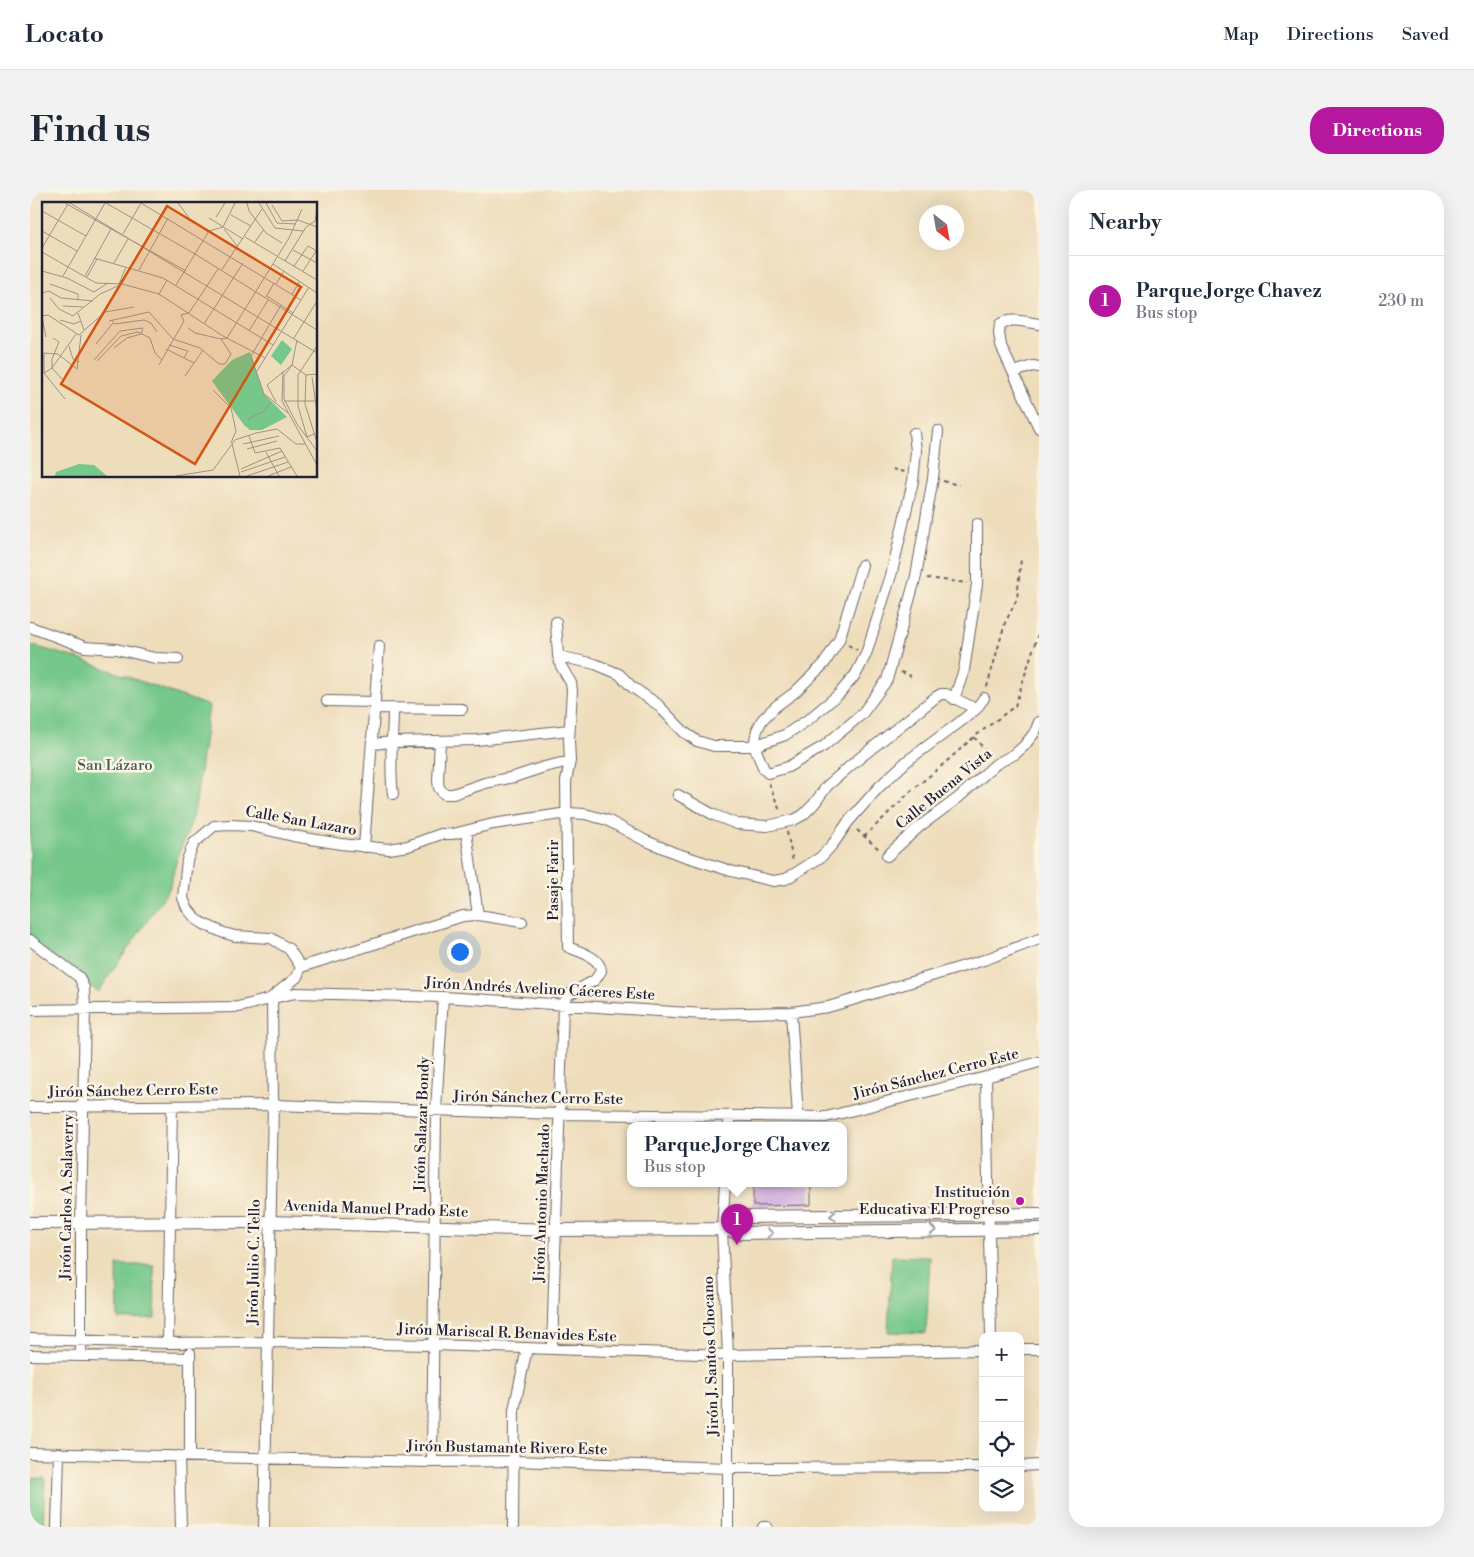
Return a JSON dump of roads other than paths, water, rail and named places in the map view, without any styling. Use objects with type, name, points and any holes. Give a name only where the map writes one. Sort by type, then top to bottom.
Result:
[{"type":"street","points":[[1039,324],[1006,320],[1000,324],[999,333],[1001,346],[1039,428]]},
{"type":"street","points":[[1014,372],[1033,366],[1039,367]]},
{"type":"street","points":[[862,565],[839,640],[824,664],[794,693],[776,706],[762,720],[757,730],[754,746],[764,770],[768,773],[788,767],[824,746],[862,714],[888,680],[916,576],[938,431]]},
{"type":"street","points":[[556,622],[558,656],[595,664],[619,674],[632,687],[657,704],[684,732],[697,741],[714,746],[754,746],[785,735],[809,719],[839,694],[856,674],[866,654],[892,572],[913,481],[916,451],[914,433]]},
{"type":"street","points":[[954,699],[964,670],[976,584],[977,524]]},
{"type":"street","points":[[30,627],[85,647],[116,649],[155,658],[178,660]]},
{"type":"street","points":[[364,847],[379,646]]},
{"type":"street","name":"Pasaje Farir","points":[[558,656],[561,666],[571,683],[572,691],[569,730],[570,761],[566,781],[568,813],[568,947],[596,960],[601,965],[602,971],[595,980],[568,995],[563,1005]]},
{"type":"street","points":[[678,794],[714,815],[737,824],[767,826],[794,820],[803,815],[814,804],[827,786],[936,697],[946,694],[976,709]]},
{"type":"street","name":"Calle San Lazaro","points":[[301,967],[289,949],[271,938],[236,936],[212,928],[196,919],[183,898],[187,860],[194,843],[214,826],[251,826],[293,836],[364,847],[399,848],[441,834],[453,834],[493,824],[568,813],[596,816],[675,853],[722,868],[773,881],[786,879],[821,857],[833,844],[848,822],[879,788],[907,761],[976,709],[984,698]]},
{"type":"street","points":[[327,701],[374,704],[392,708],[462,709]]},
{"type":"street","points":[[392,708],[393,742],[390,772],[393,794]]},
{"type":"street","name":"Calle Buena Vista","points":[[887,856],[919,827],[958,798],[996,764],[1015,754],[1035,732],[1039,722]]},
{"type":"street","points":[[372,744],[477,740],[569,730]]},
{"type":"street","points":[[440,741],[438,781],[439,788],[444,794],[453,794],[485,783],[514,778],[544,767],[570,761]]},
{"type":"street","points":[[466,831],[478,915]]},
{"type":"street","points":[[272,997],[297,977],[301,967],[463,916],[478,915],[522,922]]},
{"type":"street","points":[[1035,941],[1039,932]]},
{"type":"street","name":"Jirón Carlos A. Salaverry","points":[[30,940],[79,977],[84,988],[81,1356]]},
{"type":"street","name":"Jirón Andrés Avelino Cáceres Este","points":[[30,1010],[238,1007],[296,992],[443,997],[704,1014],[791,1012],[828,1007],[842,1003],[984,960],[1035,941]]},
{"type":"street","name":"Jirón Julio C. Tello","points":[[264,1527],[273,1105],[272,997]]},
{"type":"street","name":"Jirón Salazar Bondy","points":[[432,1462],[436,1110],[443,997]]},
{"type":"street","name":"Jirón Antonio Machado","points":[[552,1349],[563,1005]]},
{"type":"street","points":[[791,1012],[798,1116]]},
{"type":"street","name":"Jirón Sánchez Cerro Este","points":[[30,1108],[273,1105],[729,1121],[798,1116],[826,1117],[1039,1062]]},
{"type":"street","points":[[986,1077],[991,1332]]},
{"type":"street","points":[[168,1343],[172,1106]]},
{"type":"street","name":"Jirón J. Santos Chocano","points":[[725,1187],[722,1229],[728,1355],[728,1527]]},
{"type":"street","name":"Avenida Manuel Prado Este","points":[[722,1229],[740,1218],[1039,1214]]},
{"type":"street","name":"Avenida Manuel Prado Este","points":[[30,1223],[270,1222],[556,1230],[722,1229],[740,1233],[1039,1229]]},
{"type":"street","name":"Jirón Mariscal R. Benavides Este","points":[[30,1339],[168,1343],[267,1342],[433,1345],[728,1355],[979,1350]]},
{"type":"street","points":[[190,1343],[190,1457]]},
{"type":"street","points":[[513,1527],[514,1410],[527,1348]]},
{"type":"street","points":[[1024,1349],[1039,1349]]},
{"type":"street","points":[[30,1355],[190,1358]]},
{"type":"street","name":"Jirón Bustamante Rivero Este","points":[[30,1453],[432,1462],[514,1461],[729,1468],[979,1467]]},
{"type":"street","points":[[57,1527],[58,1453]]},
{"type":"street","points":[[179,1456],[181,1527]]},
{"type":"street","points":[[1024,1466],[1039,1465]]},
{"type":"place","name":"Institución Educativa El Progreso","points":[[1020,1201]]},
{"type":"place","name":"Parque Jorge Chavez","points":[[737,1245]]},
{"type":"park label","name":"San Lázaro","points":[[115,765]]}]
